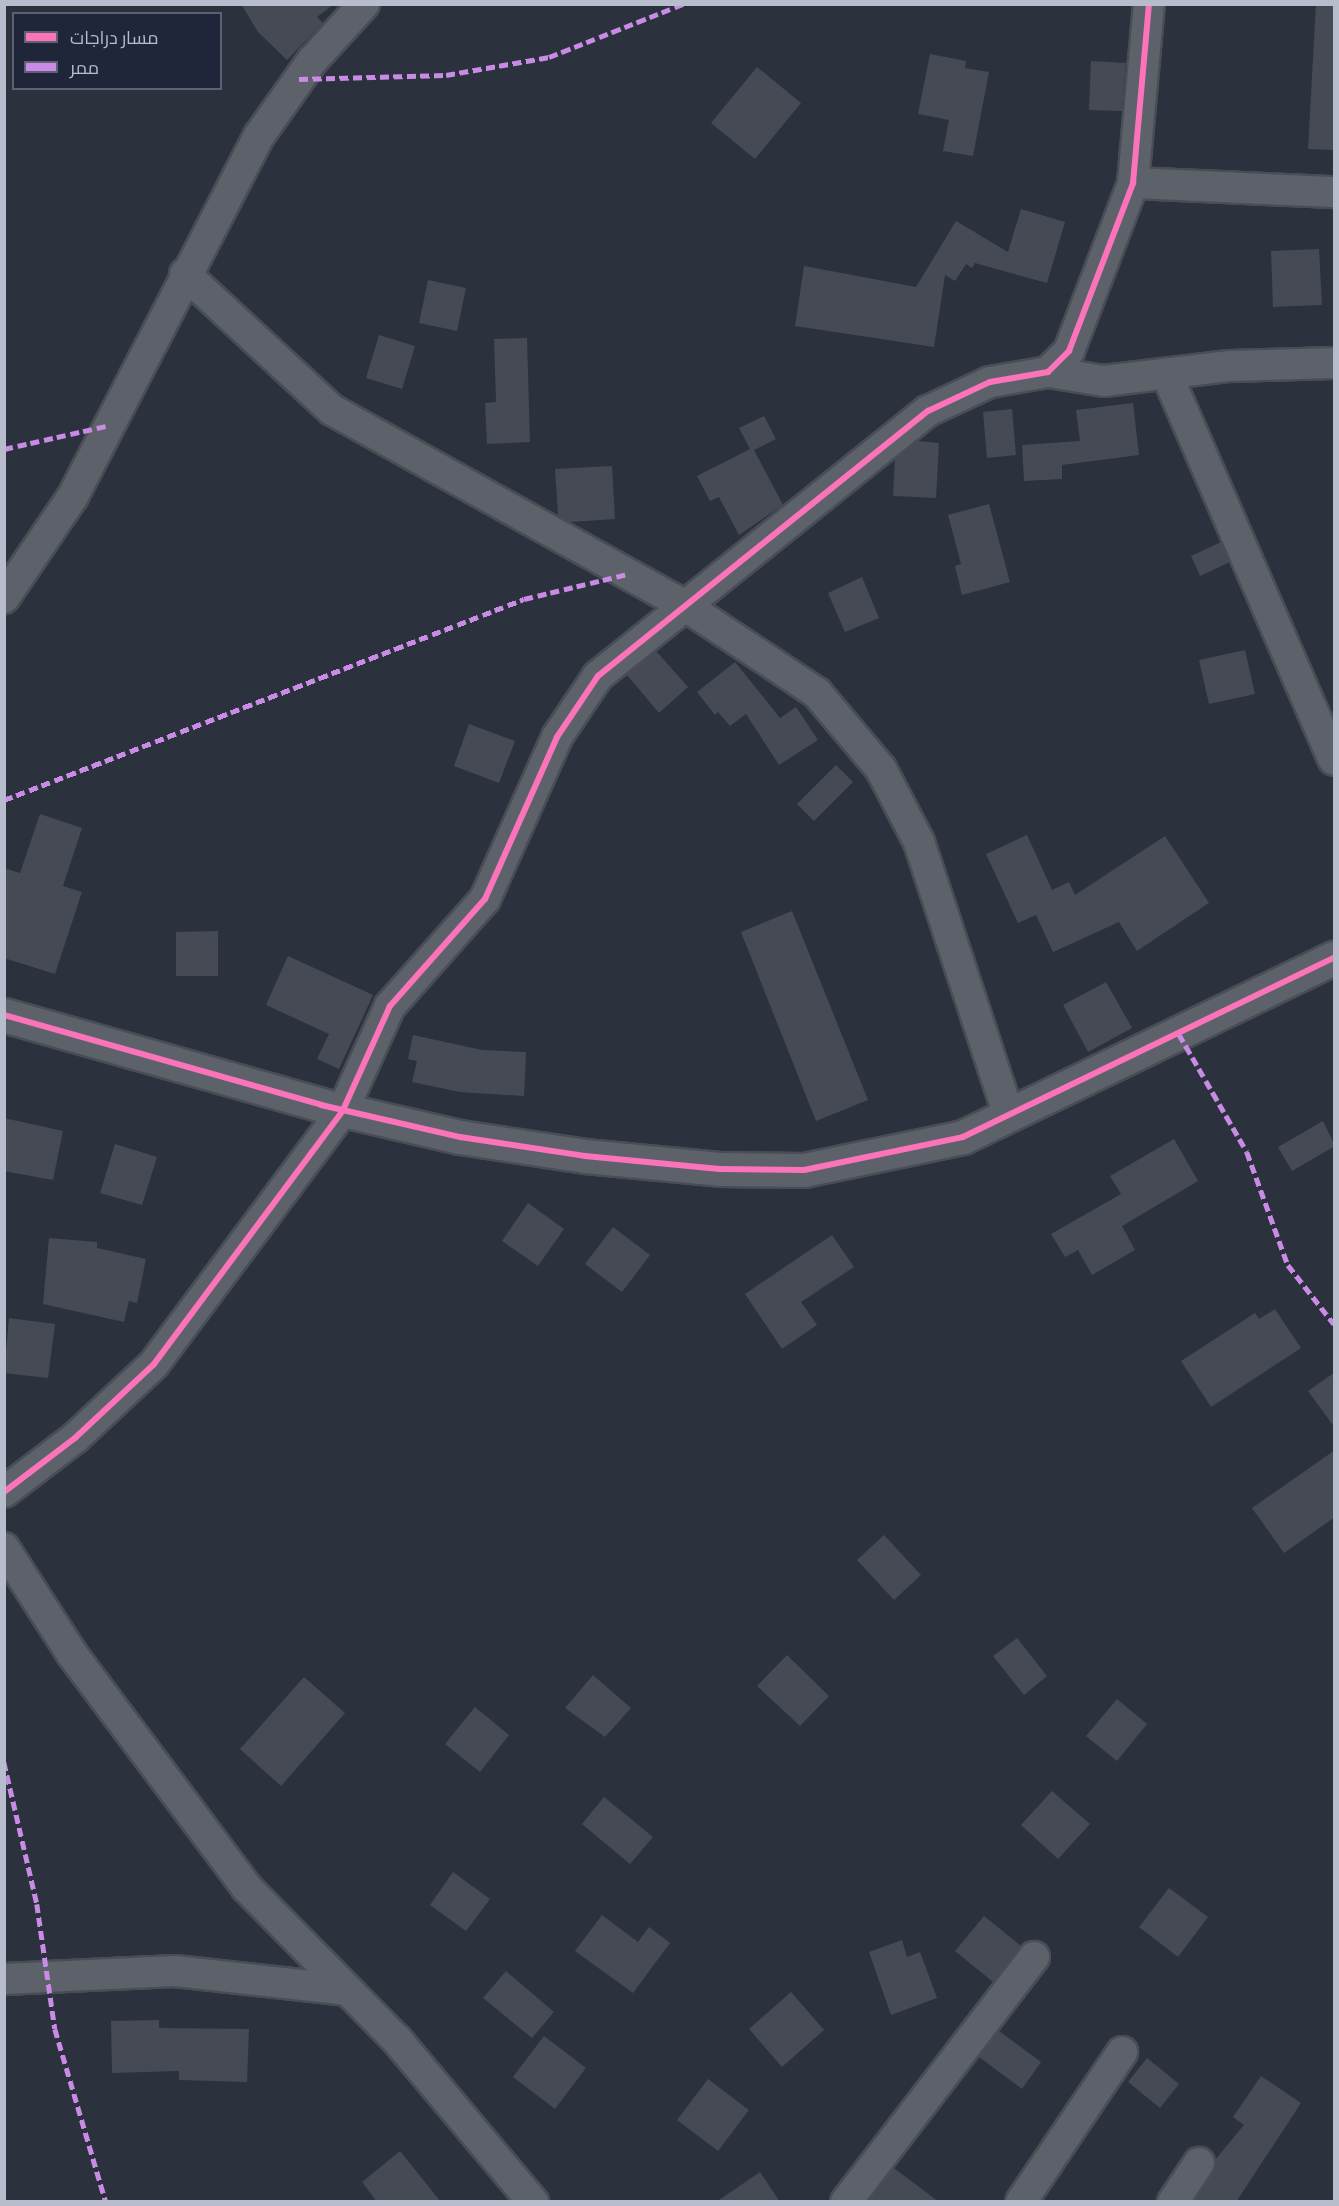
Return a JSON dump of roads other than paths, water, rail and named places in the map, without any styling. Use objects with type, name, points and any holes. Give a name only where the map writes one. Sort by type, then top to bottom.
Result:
[{"type":"street","points":[[4,598],[73,496],[185,274],[259,136],[312,61],[363,4]]},
{"type":"street","points":[[1048,372],[1069,351],[1133,183],[1149,4]]},
{"type":"street","points":[[1133,183],[1335,192]]},
{"type":"street","points":[[185,274],[332,410],[684,605],[817,693],[881,769],[919,842],[1009,1115]]},
{"type":"street","points":[[4,1492],[75,1438],[154,1364],[343,1110],[390,1006],[485,899],[574,706],[598,676],[928,411],[990,382],[1048,372],[1104,381],[1168,377],[1230,366],[1335,363]]},
{"type":"street","points":[[1168,377],[1335,760]]},
{"type":"street","points":[[4,1015],[343,1110],[460,1137],[585,1156],[719,1169],[804,1170],[963,1137],[1335,957]]},
{"type":"street","points":[[4,1548],[72,1654],[246,1887],[396,2040],[532,2202]]},
{"type":"street","points":[[846,2202],[1034,1957]]},
{"type":"street","points":[[4,1979],[175,1971],[346,1990]]},
{"type":"street","points":[[1021,2202],[1122,2052]]},
{"type":"street","points":[[1173,2202],[1199,2163]]}]
